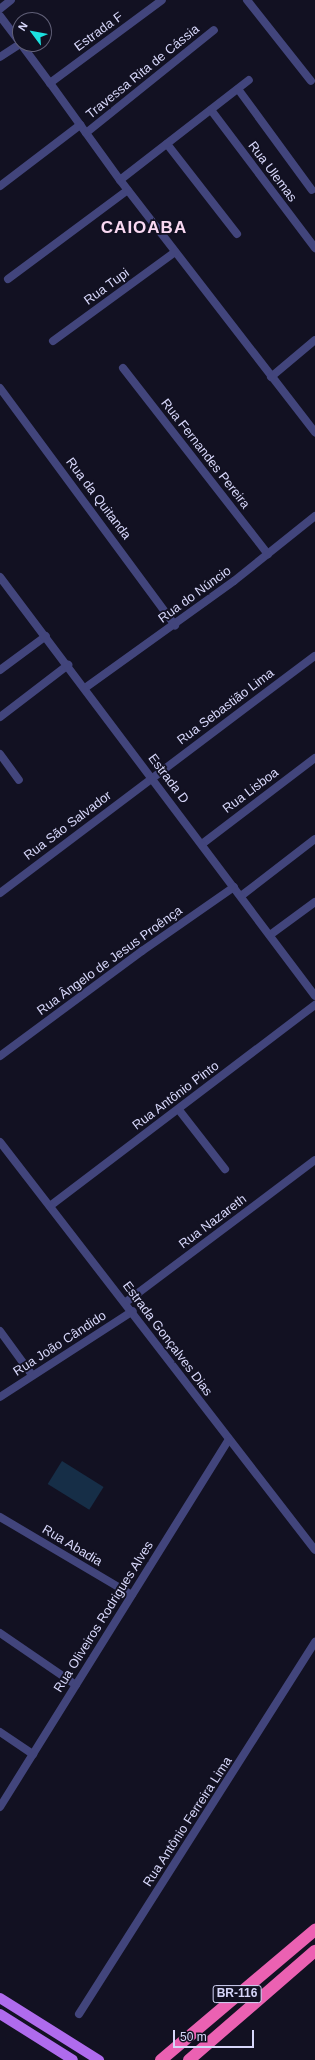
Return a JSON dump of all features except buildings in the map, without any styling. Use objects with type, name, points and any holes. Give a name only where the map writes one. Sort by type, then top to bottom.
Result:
[{"type":"highway","name":"BR-116","points":[[161,2060],[315,1930]]},
{"type":"highway","name":"BR-116","points":[[189,2060],[315,1951]]},
{"type":"main road","points":[[0,1998],[99,2060]]},
{"type":"main road","points":[[0,2014],[73,2060]]},
{"type":"street","points":[[0,9],[11,0]]},
{"type":"street","name":"Estrada F","points":[[50,83],[162,0]]},
{"type":"street","points":[[247,0],[311,80]]},
{"type":"street","points":[[0,16],[12,33]]},
{"type":"street","name":"Travessa Rita de Cássia","points":[[86,133],[214,30]]},
{"type":"street","points":[[0,57],[12,49]]},
{"type":"street","points":[[26,52],[120,180],[315,432]]},
{"type":"street","points":[[120,180],[249,80]]},
{"type":"street","points":[[238,89],[312,190]]},
{"type":"street","name":"Rua Ulemas","points":[[211,110],[315,248]]},
{"type":"street","points":[[0,186],[80,125]]},
{"type":"street","points":[[167,144],[237,234]]},
{"type":"street","points":[[8,279],[128,190]]},
{"type":"street","name":"Rua Tupi","points":[[53,341],[175,252]]},
{"type":"street","points":[[271,376],[315,340]]},
{"type":"street","name":"Rua Fernandes Pereira","points":[[123,368],[268,554]]},
{"type":"street","name":"Rua da Quitanda","points":[[0,388],[175,625]]},
{"type":"street","name":"Rua do Núncio","points":[[85,688],[175,625],[315,516]]},
{"type":"street","name":"Estrada D","points":[[0,577],[68,665],[315,996]]},
{"type":"street","points":[[0,670],[46,636]]},
{"type":"street","name":"Rua Sebastião Lima","points":[[151,777],[315,656]]},
{"type":"street","points":[[0,717],[68,665]]},
{"type":"street","points":[[0,754],[19,780]]},
{"type":"street","name":"Rua Lisboa","points":[[202,844],[315,758]]},
{"type":"street","name":"Rua São Salvador","points":[[0,893],[151,777]]},
{"type":"street","points":[[241,896],[315,839]]},
{"type":"street","name":"Rua Ângelo de Jesus Proênça","points":[[0,1056],[142,951],[234,887]]},
{"type":"street","points":[[270,935],[315,902]]},
{"type":"street","name":"Rua Antônio Pinto","points":[[50,1206],[179,1110],[315,1005]]},
{"type":"street","points":[[179,1110],[225,1169]]},
{"type":"street","name":"Estrada Gonçalves Dias","points":[[0,1142],[133,1311],[228,1440],[315,1550]]},
{"type":"street","name":"Rua Nazareth","points":[[126,1302],[315,1160]]},
{"type":"street","name":"Rua João Cândido","points":[[0,1397],[133,1311]]},
{"type":"street","points":[[0,1331],[32,1375]]},
{"type":"street","name":"Rua Oliveiros Rodrigues Alves","points":[[0,1807],[228,1440]]},
{"type":"street","name":"Rua Abadia","points":[[0,1517],[132,1595]]},
{"type":"street","points":[[0,1633],[76,1685]]},
{"type":"street","name":"Rua Antônio Ferreira Lima","points":[[79,2014],[315,1642]]},
{"type":"street","points":[[0,1732],[33,1754]]},
{"type":"water","points":[[62,1461],[104,1487],[89,1510],[48,1484]]},
{"type":"district","name":"CAIOABA","points":[[144,228]]}]
